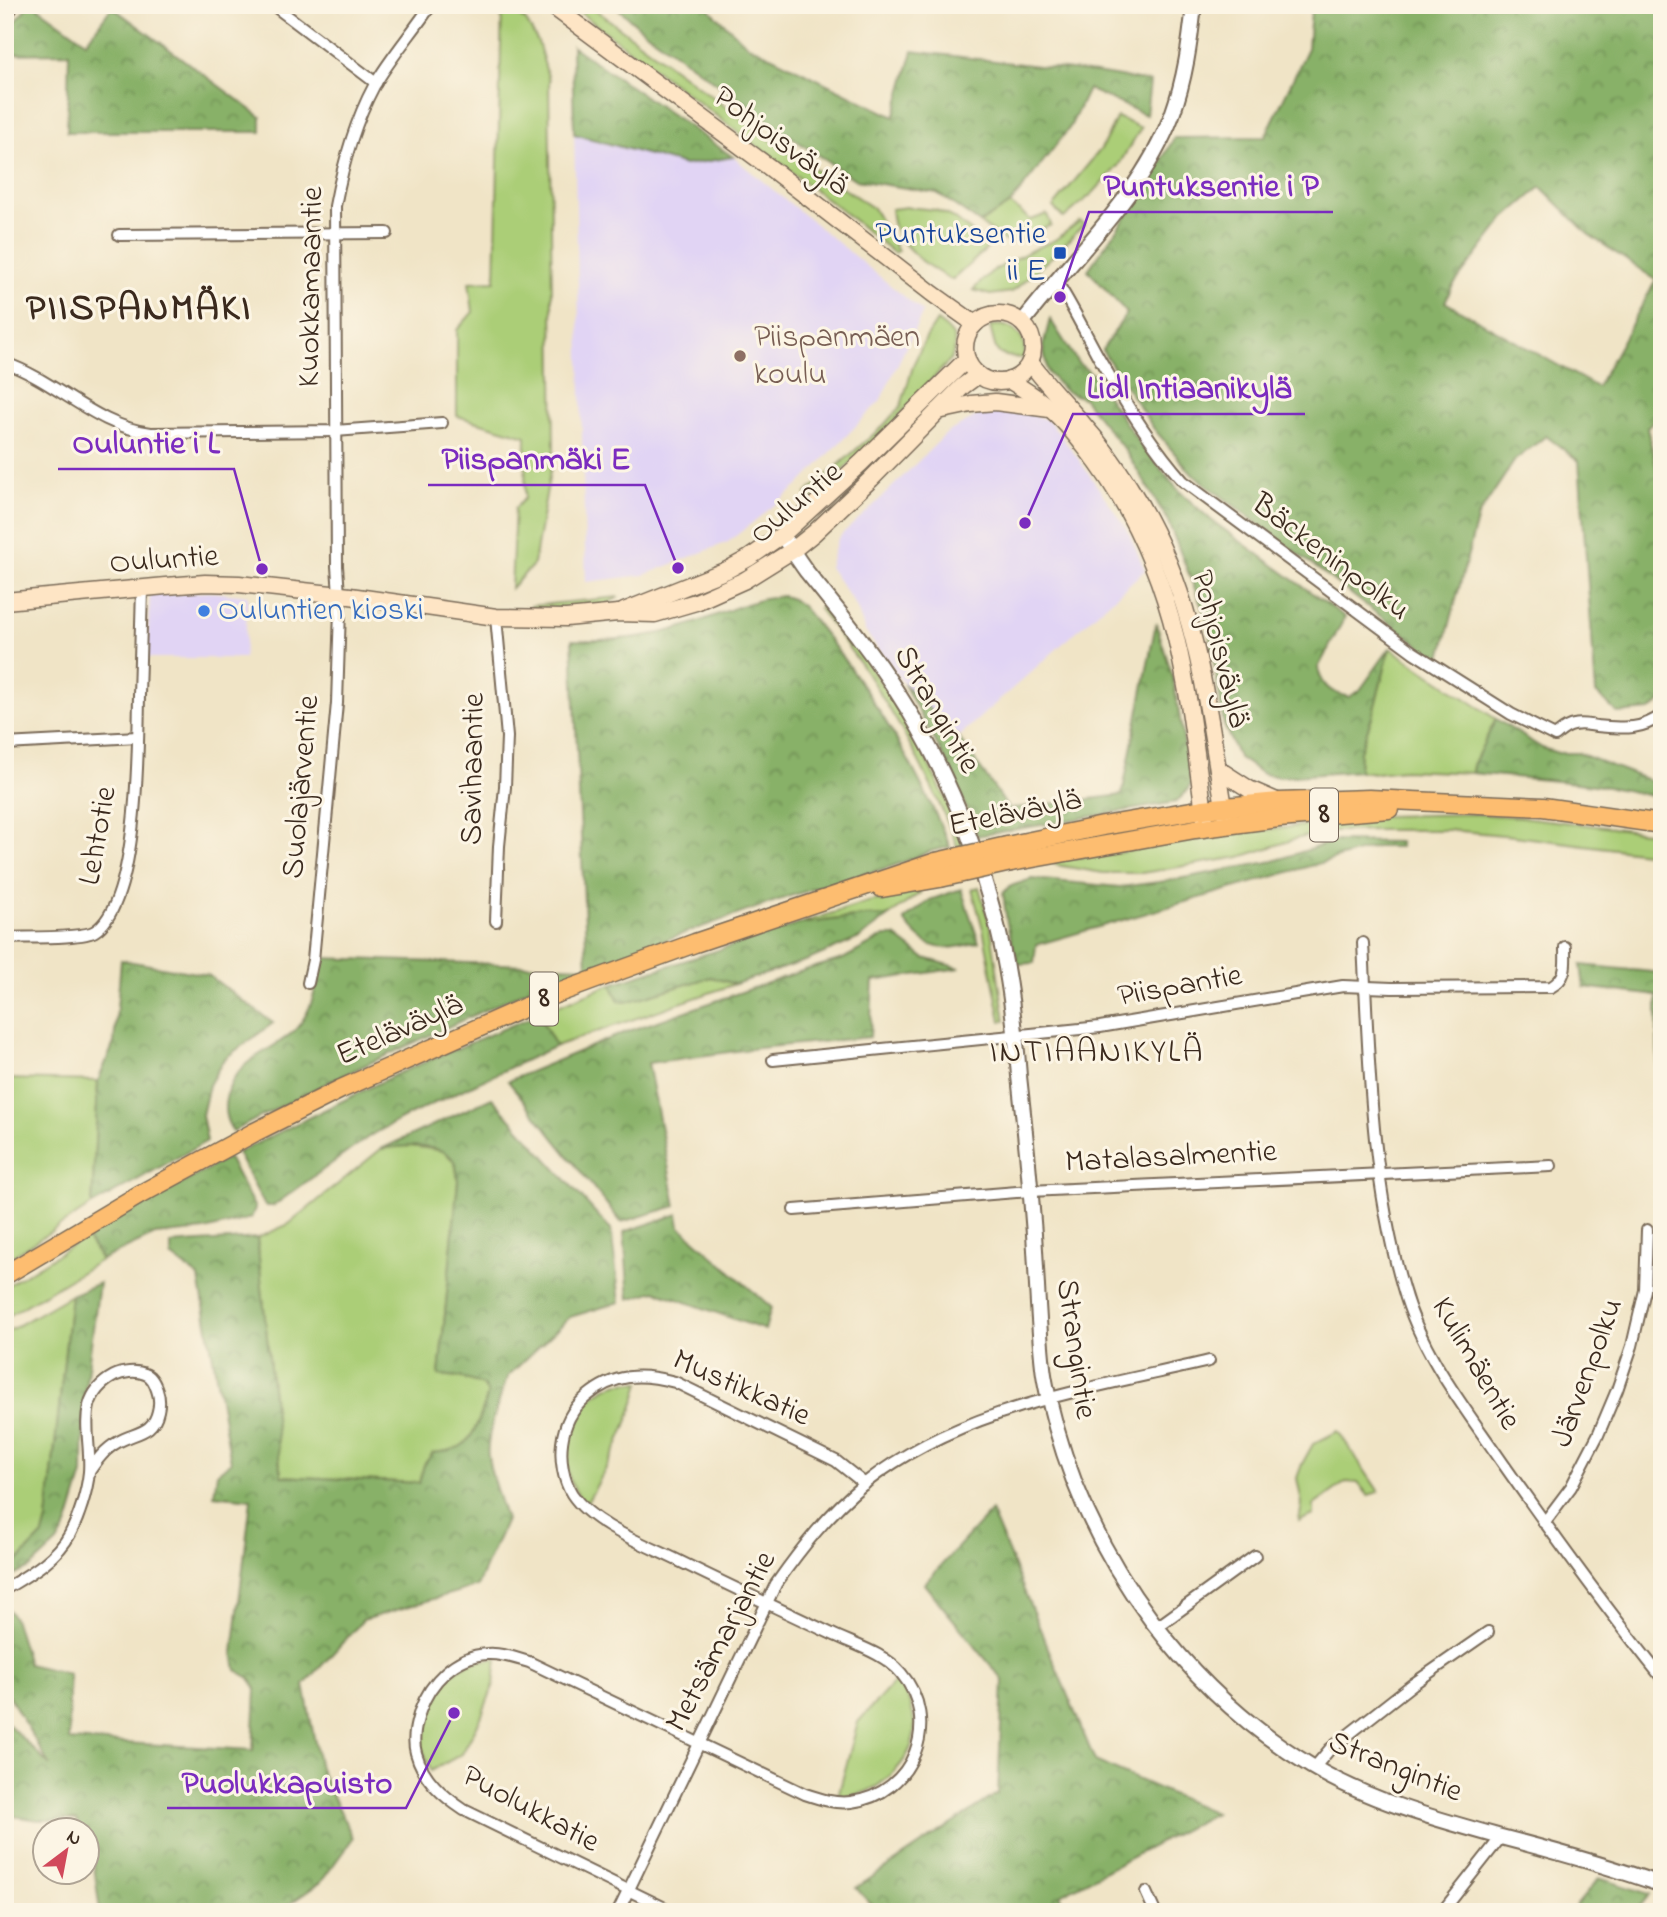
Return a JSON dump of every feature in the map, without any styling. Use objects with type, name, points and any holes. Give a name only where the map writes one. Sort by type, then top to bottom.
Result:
[{"type":"highway","name":"8","points":[[1226,816],[1279,802],[1369,799],[1542,807],[1662,824]]},
{"type":"highway","name":"8","points":[[1204,818],[1443,803]]},
{"type":"highway","name":"Eteläväylä","points":[[5,1275],[139,1195],[255,1132],[341,1090],[550,996],[695,943],[844,894],[1009,854],[1103,825],[1204,818]]},
{"type":"main road","name":"Pohjoisväylä","points":[[551,5],[975,324]]},
{"type":"main road","points":[[996,314],[1006,315],[1022,323],[1029,331],[1033,352],[1024,371],[1009,380],[993,382],[978,375],[967,359],[966,340],[975,324],[996,314]]},
{"type":"main road","name":"Ouluntie","points":[[618,613],[727,570],[782,536],[967,359]]},
{"type":"main road","name":"Pohjoisväylä","points":[[1030,362],[1113,461],[1132,490],[1161,545],[1181,593],[1196,646],[1205,684],[1226,816]]},
{"type":"main road","name":"Ouluntie","points":[[5,601],[205,583],[339,595],[496,617],[566,618],[618,613],[655,614],[696,603],[745,580],[793,550],[871,479],[963,386],[978,375]]},
{"type":"main road","name":"Pohjoisväylä","points":[[1009,380],[1050,409],[1068,426],[1121,498],[1139,533],[1172,622],[1187,695],[1204,818]]},
{"type":"main road","points":[[938,411],[995,402],[1050,409]]},
{"type":"main road","points":[[1219,769],[1249,789],[1279,802]]},
{"type":"street","points":[[5,17],[14,5]]},
{"type":"street","points":[[272,5],[376,83]]},
{"type":"street","name":"Kuokkamaantie","points":[[339,595],[335,431],[335,206],[342,170],[363,107],[376,83],[432,5]]},
{"type":"street","points":[[1022,323],[1115,213],[1150,163],[1182,85],[1189,53],[1194,5]]},
{"type":"street","points":[[119,235],[387,233]]},
{"type":"street","name":"Bäckeninpolku","points":[[1056,281],[1120,394],[1183,481],[1413,652],[1511,714],[1555,736],[1572,725],[1634,727],[1647,725],[1662,715]]},
{"type":"street","points":[[5,363],[20,369],[102,418],[136,431],[335,431],[442,423]]},
{"type":"street","name":"Strangintie","points":[[782,536],[805,570],[873,654],[919,727],[963,819],[997,922],[1016,1035],[1043,1369],[1048,1399],[1077,1490],[1112,1563],[1157,1627],[1214,1691],[1314,1768],[1368,1794],[1427,1817],[1596,1863],[1662,1885]]},
{"type":"street","name":"Lehtotie","points":[[5,938],[93,933],[104,923],[120,890],[134,813],[142,589]]},
{"type":"street","name":"Suolajärventie","points":[[308,983],[314,947],[337,703],[339,595]]},
{"type":"street","name":"Savihaantie","points":[[496,617],[507,737],[496,921]]},
{"type":"street","name":"Lehtotie","points":[[5,744],[138,737]]},
{"type":"street","name":"Kulimäentie","points":[[1363,943],[1378,1174],[1403,1290],[1425,1344],[1456,1398],[1544,1523],[1662,1678]]},
{"type":"street","name":"Piispantie","points":[[773,1060],[1100,1027],[1343,986],[1551,987],[1560,982],[1564,973],[1565,947]]},
{"type":"street","name":"Matalasalmentie","points":[[794,1210],[1030,1191],[1551,1166]]},
{"type":"street","name":"Järvenpolku","points":[[1544,1523],[1571,1487],[1594,1444],[1632,1346],[1645,1290],[1647,1230]]},
{"type":"street","name":"Metsämarjantie","points":[[618,1912],[776,1584],[811,1536],[834,1512],[865,1484],[938,1437],[1001,1413],[1048,1399],[1209,1361]]},
{"type":"street","points":[[5,1589],[43,1564],[69,1536],[89,1472],[87,1417],[91,1396],[104,1381],[122,1372],[145,1373],[155,1382],[160,1399],[156,1420],[145,1431],[117,1442],[100,1455],[89,1472]]},
{"type":"street","name":"Mustikkatie","points":[[766,1604],[617,1530],[595,1518],[584,1508],[571,1493],[564,1476],[561,1452],[566,1425],[582,1400],[595,1389],[619,1378],[641,1375],[675,1382],[836,1461],[865,1484]]},
{"type":"street","points":[[1157,1627],[1255,1556]]},
{"type":"street","points":[[699,1743],[805,1794],[834,1803],[860,1801],[884,1789],[908,1766],[917,1750],[921,1720],[918,1703],[902,1674],[882,1657],[766,1604]]},
{"type":"street","points":[[1314,1768],[1330,1749],[1413,1684],[1488,1632]]},
{"type":"street","name":"Puolukkatie","points":[[673,1912],[464,1810],[437,1789],[426,1776],[416,1755],[414,1742],[418,1719],[427,1695],[443,1673],[470,1657],[485,1654],[529,1662],[699,1743]]},
{"type":"street","points":[[1442,1912],[1501,1837]]},
{"type":"street","points":[[1146,1892],[1155,1912]]},
{"type":"shaded area","name":"Piispanmäen koulu","points":[[574,134],[685,165],[733,157],[923,312],[880,401],[797,487],[728,542],[644,575],[586,582]]},
{"type":"shaded area","points":[[984,409],[1020,409],[1049,421],[1127,529],[1145,570],[958,737],[903,683],[865,631],[856,606],[829,567],[842,534],[948,432],[971,420]]},
{"type":"shaded area","points":[[210,592],[248,596],[244,658],[147,658],[150,595]]},
{"type":"green space","points":[[28,5],[35,5],[86,42],[112,7],[261,117],[261,132],[67,132],[69,53],[5,54],[5,37]]},
{"type":"green space","points":[[502,5],[506,5],[526,21],[538,42],[549,80],[554,449],[534,564],[511,588],[515,508],[525,498],[526,436],[457,416],[457,330],[473,312],[469,282],[495,281]]},
{"type":"green space","points":[[570,5],[589,5],[769,139],[873,208],[898,251],[894,253],[840,209]]},
{"type":"green space","points":[[614,5],[705,5],[746,44],[894,117],[913,51],[1150,82],[1146,115],[1088,89],[1070,127],[1010,204],[980,223],[937,193],[856,180],[644,31]]},
{"type":"green space","points":[[1303,5],[1662,5],[1662,411],[1647,428],[1662,490],[1662,701],[1650,710],[1617,713],[1596,693],[1579,461],[1546,436],[1515,460],[1478,516],[1440,661],[1192,474],[1154,429],[1102,350],[1127,313],[1088,270],[1147,187],[1174,138],[1265,137],[1308,48],[1311,11]],"holes":[[[1541,187],[1588,234],[1656,280],[1597,387],[1445,302],[1452,287],[1505,218]]]},
{"type":"green space","points":[[572,46],[733,157],[685,165],[574,134]]},
{"type":"green space","points":[[1117,117],[1141,128],[1118,166],[1064,218],[1053,207],[1101,149]]},
{"type":"green space","points":[[1010,204],[1031,220],[1047,214],[1051,225],[1013,243],[1003,240],[980,223]]},
{"type":"green space","points":[[907,207],[936,210],[954,218],[990,246],[952,280],[918,258],[898,235],[891,209]]},
{"type":"green space","points":[[1080,221],[1084,224],[1012,292],[990,295],[973,290],[991,272],[1055,240]]},
{"type":"green space","points":[[1050,319],[1078,363],[1092,374],[1140,444],[1179,491],[1211,520],[1345,617],[1318,668],[1328,688],[1349,697],[1360,690],[1390,648],[1360,751],[1359,771],[1281,777],[1263,774],[1238,757],[1224,725],[1208,622],[1167,519],[1127,453],[1083,398],[1065,391],[1048,373],[1043,346]]},
{"type":"green space","points":[[937,321],[955,341],[951,359],[888,428],[810,500],[806,494],[884,425],[901,406],[914,363]]},
{"type":"green space","points":[[990,327],[1009,327],[1019,334],[1024,345],[1023,358],[1001,355],[998,352]]},
{"type":"green space","points":[[783,596],[803,607],[886,721],[920,783],[950,847],[790,896],[543,983],[333,1080],[233,1131],[225,1110],[231,1083],[249,1062],[284,1040],[302,1021],[314,995],[321,958],[587,967],[572,640],[613,640],[653,635],[757,601]]},
{"type":"green space","points":[[619,597],[602,607],[531,609],[531,606]]},
{"type":"green space","points":[[824,605],[866,661],[904,720],[937,781],[965,845],[958,848],[906,737],[854,654],[819,609]]},
{"type":"green space","points":[[1156,623],[1173,678],[1191,784],[1186,792],[1176,802],[977,836],[951,770],[903,683],[958,737],[1009,809],[1122,795]]},
{"type":"green space","points":[[1390,648],[1496,719],[1473,765],[1472,773],[1359,771],[1360,751]]},
{"type":"green space","points":[[1496,719],[1542,748],[1558,753],[1578,753],[1662,785],[1662,799],[1615,788],[1472,773],[1473,765]]},
{"type":"green space","points":[[1473,814],[1522,817],[1662,834],[1662,855],[1449,830],[1382,830],[1335,831],[1299,838],[1240,857],[1142,873],[1103,873],[1056,865],[1051,860],[1106,855],[1222,835],[1385,816]]},
{"type":"green space","points":[[1335,841],[1399,842],[1400,847],[1376,847],[1036,945],[1034,963],[1018,964],[1007,923],[1003,893],[1011,886],[1032,879],[1120,887],[1167,881],[1274,861]]},
{"type":"green space","points":[[979,887],[991,930],[1005,1021],[1001,1021],[983,929],[972,889]]},
{"type":"green space","points":[[961,889],[979,942],[956,947],[937,947],[920,938],[904,920],[930,900]]},
{"type":"green space","points":[[916,891],[920,893],[889,916],[863,916],[798,924],[868,902]]},
{"type":"green space","points":[[863,916],[889,916],[860,938],[808,960],[735,984],[711,977],[626,1002],[619,1001],[611,984],[800,924]]},
{"type":"green space","points":[[885,936],[895,936],[924,958],[960,968],[873,981],[870,1037],[758,1048],[648,1063],[676,1206],[621,1222],[508,1081],[626,1032],[843,959]]},
{"type":"green space","points":[[121,960],[208,975],[273,1023],[224,1059],[209,1085],[202,1115],[207,1141],[92,1205],[98,1081],[114,1043]]},
{"type":"green space","points":[[1581,965],[1662,973],[1662,1169],[1659,1169],[1657,996],[1584,987]]},
{"type":"green space","points":[[711,977],[735,984],[556,1046],[538,1014],[611,984],[619,1001],[626,1002]]},
{"type":"green space","points":[[538,1014],[556,1046],[371,1135],[273,1206],[265,1206],[237,1153],[397,1074]]},
{"type":"green space","points":[[5,1079],[98,1081],[92,1205],[5,1261]]},
{"type":"green space","points":[[492,1098],[611,1230],[620,1302],[570,1317],[508,1376],[494,1416],[488,1448],[491,1472],[506,1520],[477,1586],[363,1620],[304,1685],[320,1769],[353,1838],[321,1882],[278,1912],[100,1912],[97,1885],[102,1885],[102,1815],[32,1815],[32,1819],[5,1815],[5,1721],[50,1766],[5,1689],[5,1605],[14,1618],[28,1664],[69,1674],[69,1740],[253,1750],[256,1689],[250,1678],[236,1670],[233,1653],[251,1499],[214,1495],[217,1473],[231,1462],[199,1277],[171,1256],[171,1244],[257,1238],[281,1476],[419,1483],[424,1465],[433,1453],[458,1448],[470,1437],[488,1394],[483,1385],[460,1377],[439,1375],[458,1181],[455,1163],[450,1156],[432,1148],[410,1146],[381,1149]]},
{"type":"green space","points":[[405,1145],[443,1151],[455,1162],[458,1180],[439,1375],[460,1377],[483,1385],[488,1394],[481,1415],[470,1437],[461,1446],[433,1453],[424,1465],[419,1483],[281,1476],[257,1238],[289,1224],[381,1149]]},
{"type":"green space","points":[[228,1158],[255,1208],[251,1218],[205,1230],[155,1235],[101,1260],[86,1237]]},
{"type":"green space","points":[[678,1214],[680,1227],[771,1307],[765,1330],[655,1291],[629,1299],[624,1232]]},
{"type":"green space","points":[[86,1237],[101,1260],[5,1318],[5,1287]]},
{"type":"green space","points":[[99,1283],[84,1398],[83,1474],[68,1524],[57,1543],[30,1568],[5,1580],[5,1574],[43,1535],[47,1520],[71,1295]]},
{"type":"green space","points":[[71,1295],[47,1520],[43,1535],[5,1574],[5,1333]]},
{"type":"green space","points":[[640,1382],[617,1446],[585,1506],[572,1485],[566,1463],[566,1449],[573,1422],[589,1400],[600,1391],[616,1384]]},
{"type":"green space","points":[[1338,1431],[1379,1492],[1368,1495],[1358,1483],[1346,1482],[1314,1505],[1314,1515],[1299,1521],[1302,1504],[1297,1478],[1302,1464],[1313,1444]]},
{"type":"green space","points":[[991,1511],[1095,1761],[1215,1813],[1060,1895],[1068,1912],[878,1912],[856,1888],[998,1793],[1003,1680],[924,1584]]},
{"type":"green space","points":[[497,1658],[494,1684],[480,1720],[462,1754],[431,1771],[422,1749],[420,1735],[429,1702],[442,1683],[460,1668],[473,1662]]},
{"type":"green space","points":[[898,1678],[908,1698],[915,1728],[907,1755],[894,1772],[878,1786],[857,1795],[838,1796],[858,1722]]},
{"type":"green space","points":[[1599,1878],[1650,1894],[1635,1912],[1571,1912]]},
{"type":"place","name":"Puntuksentie ii E","points":[[1060,253]]},
{"type":"place","name":"Puntuksentie i P","points":[[1060,297]]},
{"type":"place","name":"Piispanmäen koulu","points":[[740,356]]},
{"type":"place","name":"Lidl Intiaanikylä","points":[[1025,523]]},
{"type":"place","name":"Piispanmäki E","points":[[678,568]]},
{"type":"place","name":"Ouluntie i L","points":[[262,569]]},
{"type":"place","name":"Ouluntien kioski","points":[[204,611]]},
{"type":"place","name":"Puolukkapuisto","points":[[454,1713]]},
{"type":"district","name":"PIISPANMÄKI","points":[[139,310]]},
{"type":"district","name":"INTIAANIKYLÄ","points":[[1097,1053]]}]
